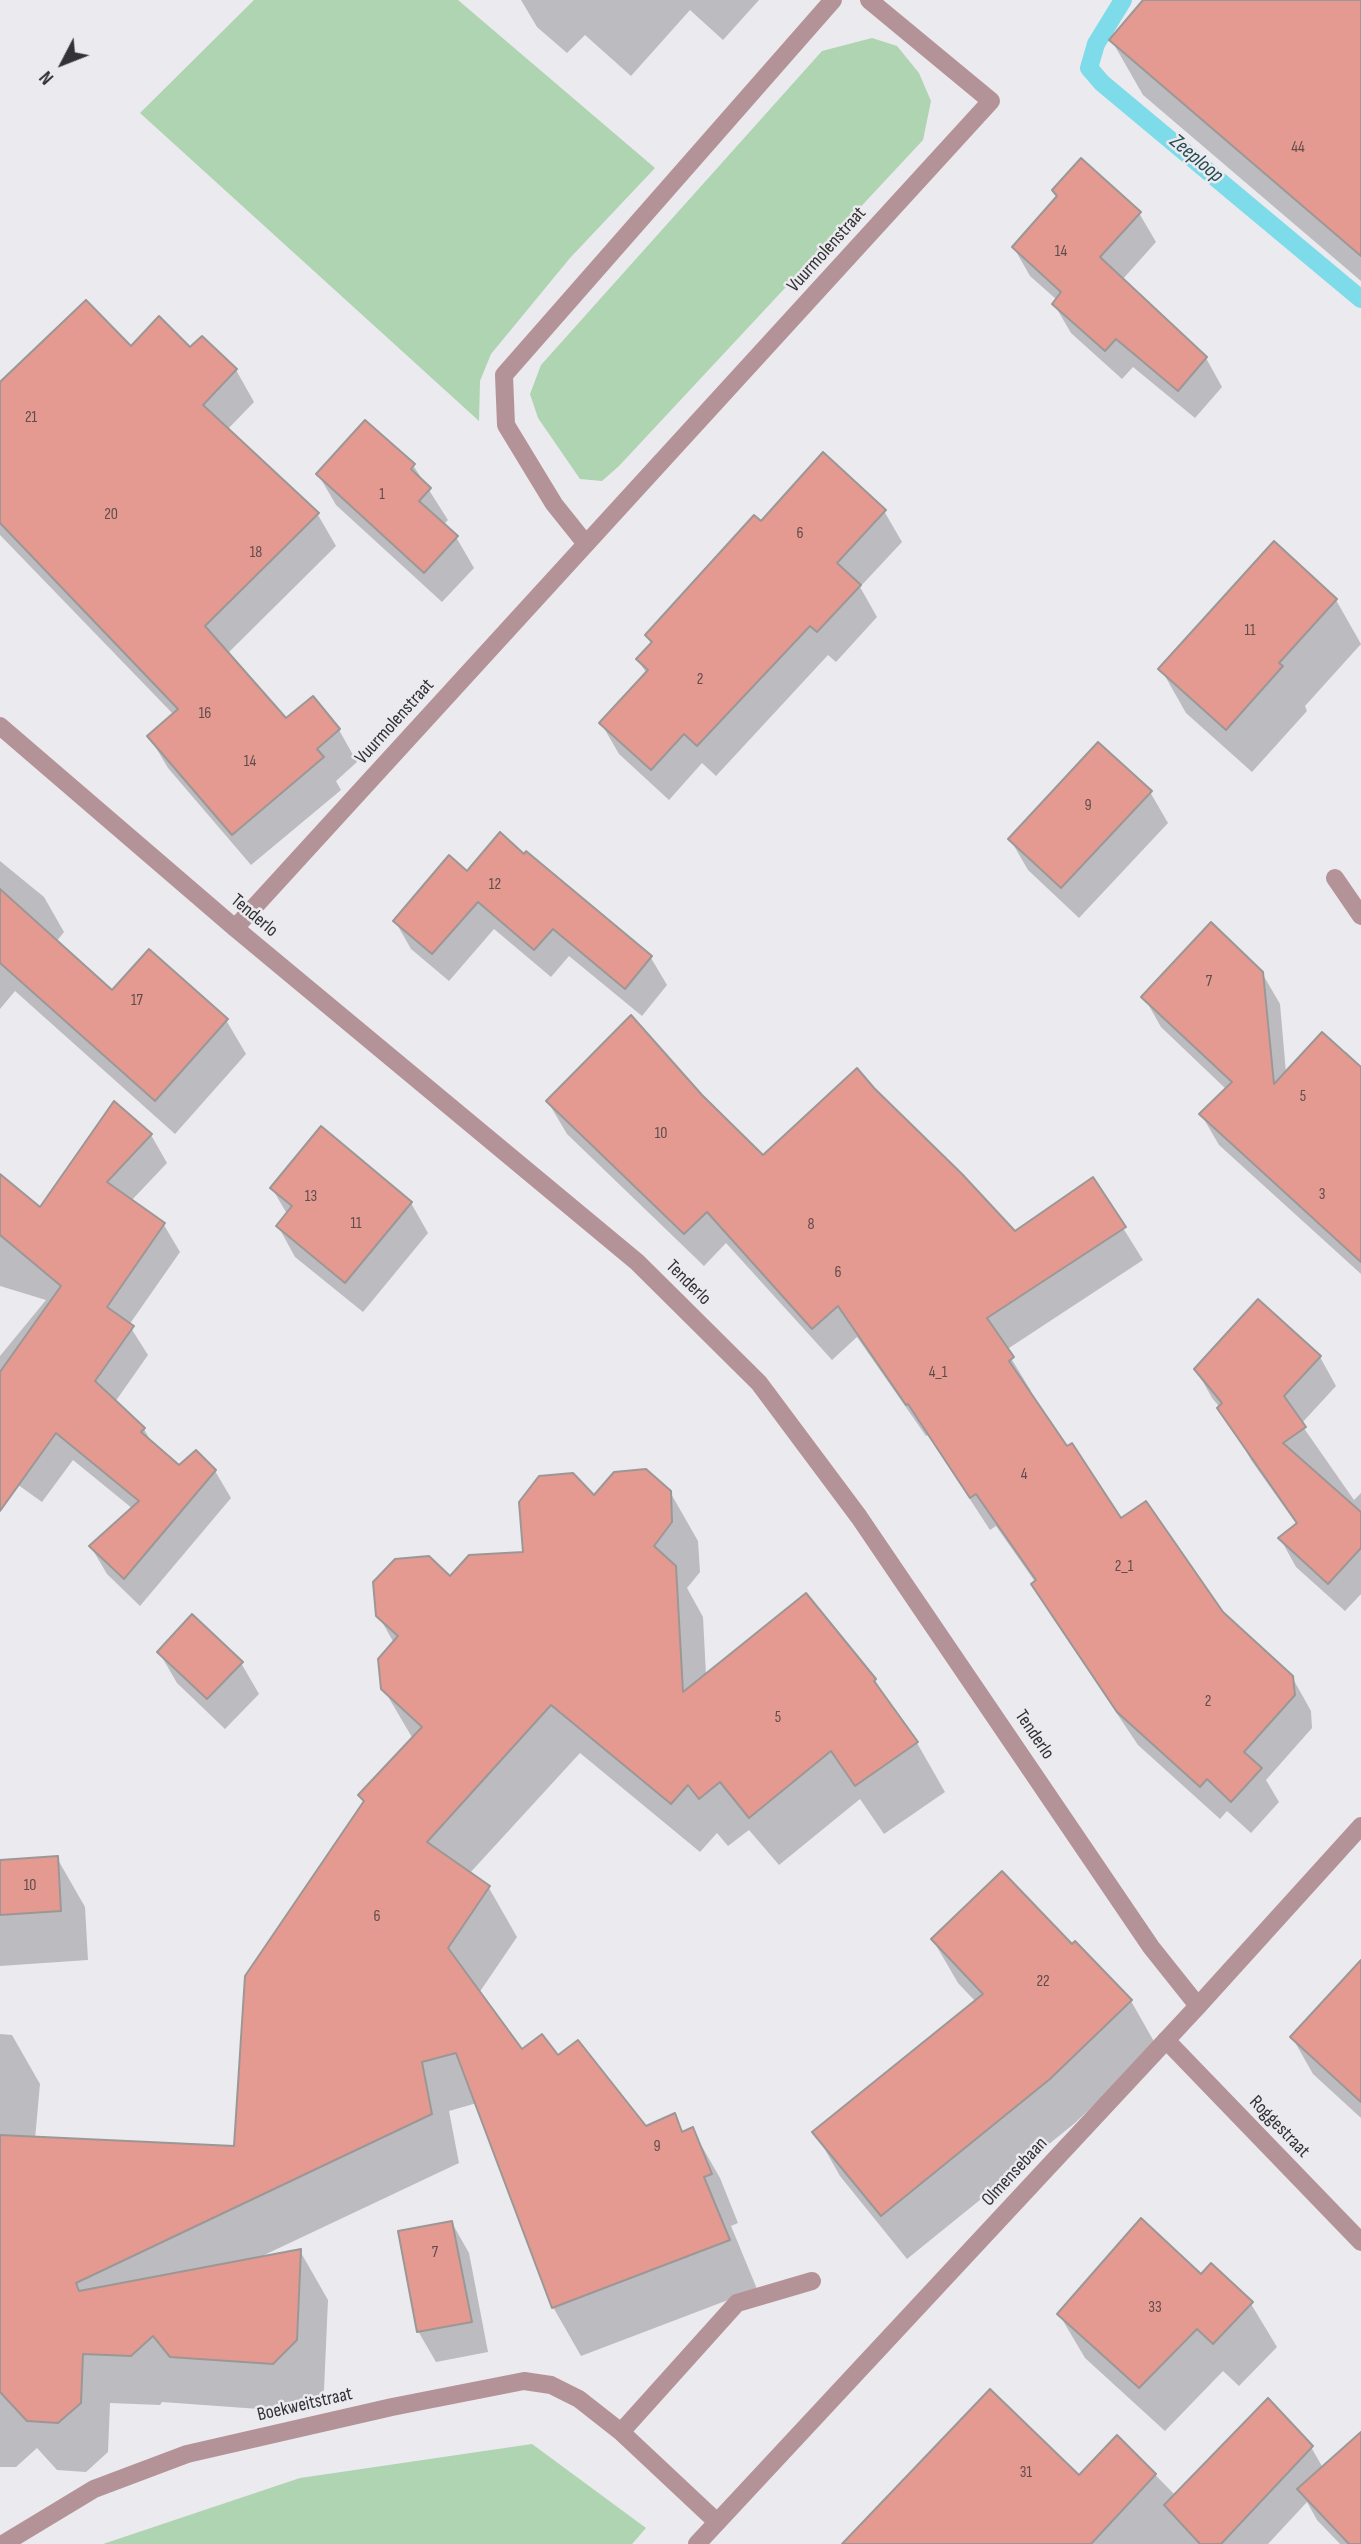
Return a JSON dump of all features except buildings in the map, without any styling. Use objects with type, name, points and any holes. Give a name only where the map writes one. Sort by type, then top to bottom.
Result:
[{"type":"street","points":[[586,544],[554,504],[506,425],[504,374],[833,0]]},
{"type":"street","name":"Vuurmolenstraat","points":[[235,928],[991,101],[869,0]]},
{"type":"street","name":"Tenderlo","points":[[0,726],[235,928],[637,1262],[759,1382],[859,1517],[1151,1947],[1198,2006]]},
{"type":"street","points":[[1335,878],[1361,916]]},
{"type":"street","name":"Olmensebaan","points":[[697,2544],[1198,2006],[1361,1826]]},
{"type":"street","name":"Roggestraat","points":[[1166,2040],[1361,2242]]},
{"type":"street","points":[[621,2432],[737,2303],[812,2281]]},
{"type":"street","name":"Boekweitstraat","points":[[3,2544],[94,2489],[187,2454],[392,2407],[524,2381],[551,2385],[579,2399],[621,2432],[717,2522]]},
{"type":"green space","points":[[254,0],[458,0],[655,168],[570,258],[491,354],[480,381],[479,421],[140,113]]},
{"type":"green space","points":[[872,38],[897,46],[919,73],[931,101],[923,140],[619,466],[602,481],[580,479],[538,418],[530,394],[541,365],[822,51]]},
{"type":"green space","points":[[532,2444],[646,2528],[632,2544],[103,2544],[300,2478]]},
{"type":"waterway","name":"Zeeploop","points":[[1123,0],[1096,44],[1089,68],[1102,83],[1361,299]]}]
